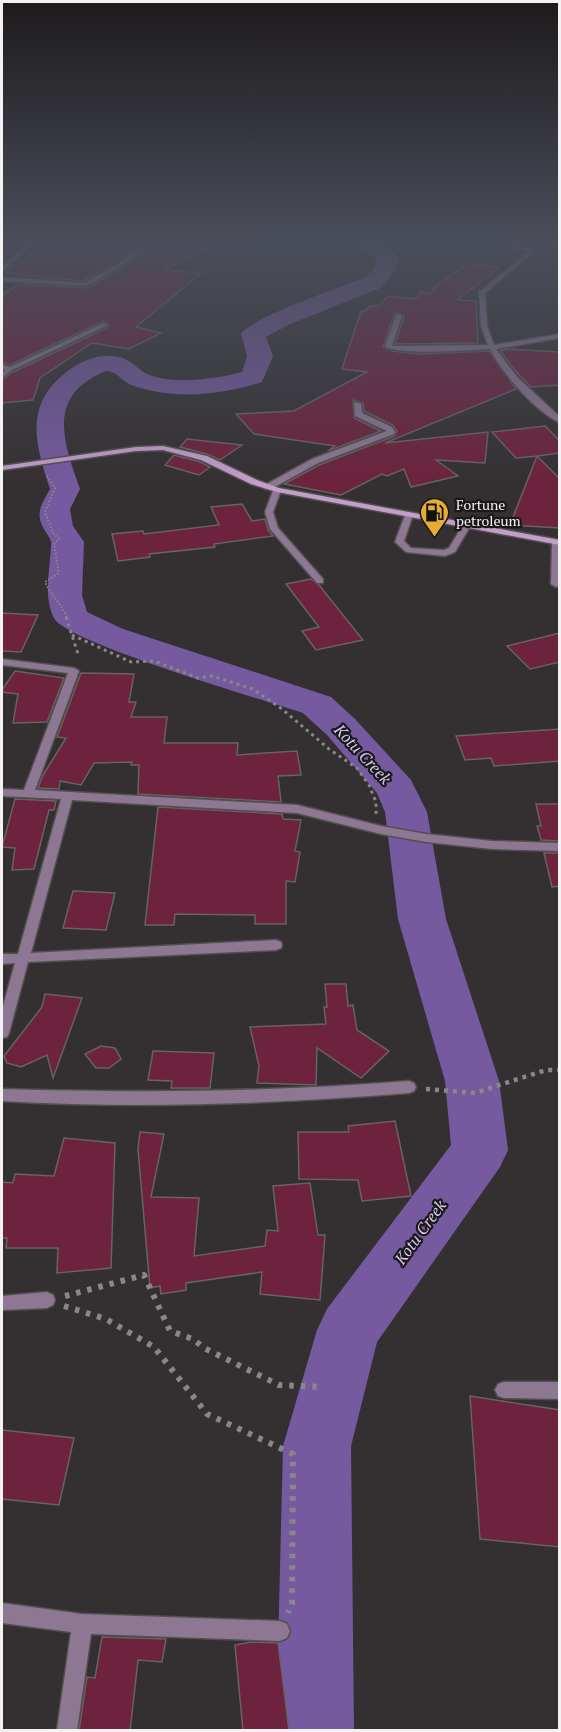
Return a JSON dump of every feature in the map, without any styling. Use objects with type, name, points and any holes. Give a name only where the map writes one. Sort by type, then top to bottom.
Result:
[{"type":"street","points":[[396,323],[388,346],[392,348],[441,350],[492,347],[560,336]]},
{"type":"street","points":[[484,323],[497,358],[540,405],[560,421]]},
{"type":"street","points":[[2,376],[10,369],[104,325]]},
{"type":"street","points":[[2,366],[10,369]]},
{"type":"street","points":[[267,487],[315,461],[391,432],[358,414],[357,404]]},
{"type":"street","points":[[2,468],[136,449],[173,449],[204,458],[277,490],[558,543],[556,584]]},
{"type":"street","points":[[277,490],[269,512],[274,529],[320,581]]},
{"type":"street","points":[[410,515],[399,542],[408,550],[445,553],[452,550],[467,525]]},
{"type":"street","points":[[2,662],[74,671],[28,793]]},
{"type":"street","points":[[2,792],[297,809],[386,831],[434,840],[474,845],[560,847]]},
{"type":"street","points":[[2,1033],[21,957],[68,795]]},
{"type":"street","points":[[2,959],[276,945]]},
{"type":"street","points":[[2,1095],[147,1100],[333,1094],[409,1088]]},
{"type":"street","points":[[2,1303],[46,1300]]},
{"type":"street","points":[[504,1390],[560,1391]]},
{"type":"street","points":[[2,1613],[82,1624],[280,1631]]},
{"type":"street","points":[[67,1731],[82,1624]]},
{"type":"path","points":[[38,464],[55,488],[45,512],[53,533],[59,540],[54,544],[59,573],[45,582],[49,591],[63,606],[80,661],[74,671]]},
{"type":"path","points":[[72,635],[131,662],[154,661],[198,678],[212,676],[253,689],[282,709],[329,749],[357,768],[369,785],[376,802],[376,821],[373,828]]},
{"type":"path","points":[[409,1088],[465,1094],[546,1070],[560,1070]]},
{"type":"path","points":[[46,1300],[144,1275],[170,1331],[193,1339],[204,1348],[279,1385],[321,1387]]},
{"type":"path","points":[[46,1300],[105,1320],[154,1347],[207,1414],[292,1454],[292,1604],[280,1631]]},
{"type":"building","points":[[2,323],[99,323],[10,365],[2,362]]},
{"type":"building","points":[[106,323],[141,323],[136,327],[161,333],[129,349],[92,343],[40,378],[33,400],[2,403],[2,380],[13,372],[107,328],[109,325]]},
{"type":"building","points":[[357,323],[391,323],[383,347],[392,351],[419,354],[489,351],[516,389],[385,443],[488,432],[485,463],[436,460],[458,476],[411,487],[404,469],[387,476],[382,474],[341,495],[284,484],[319,465],[395,436],[397,431],[393,425],[364,411],[363,403],[353,400],[354,418],[381,431],[328,451],[335,446],[254,434],[236,414],[294,411],[367,372],[342,369]]},
{"type":"building","points":[[402,323],[477,323],[478,343],[395,344]]},
{"type":"building","points":[[507,349],[560,352],[560,385],[531,387],[500,351]]},
{"type":"building","points":[[545,426],[560,441],[560,453],[516,458],[492,432]]},
{"type":"building","points":[[187,439],[242,445],[220,460],[180,447]]},
{"type":"building","points":[[174,455],[210,467],[199,475],[165,465]]},
{"type":"building","points":[[537,456],[560,479],[560,528],[510,525]]},
{"type":"building","points":[[242,504],[252,521],[265,519],[268,530],[273,536],[214,544],[215,547],[149,554],[150,557],[118,561],[112,534],[143,531],[144,534],[219,525],[211,507]]},
{"type":"building","points":[[311,579],[319,585],[363,640],[316,650],[302,631],[319,627],[286,584]]},
{"type":"building","points":[[2,613],[38,615],[21,652],[2,651]]},
{"type":"building","points":[[560,633],[560,662],[530,669],[507,646]]},
{"type":"building","points":[[15,671],[64,678],[47,722],[13,723],[18,694],[2,692],[2,690]]},
{"type":"building","points":[[81,673],[134,674],[129,702],[136,702],[131,717],[167,717],[164,743],[238,743],[237,755],[297,751],[301,775],[278,776],[281,802],[138,794],[139,765],[131,765],[132,762],[94,763],[81,785],[60,781],[59,789],[38,788],[43,775],[66,738],[57,737]]},
{"type":"building","points":[[560,729],[560,761],[494,766],[491,758],[465,760],[456,736]]},
{"type":"building","points":[[15,799],[56,801],[54,810],[49,810],[34,869],[12,870],[15,848],[2,847]]},
{"type":"building","points":[[536,804],[560,804],[560,841],[541,840],[537,826],[541,826]]},
{"type":"building","points":[[158,807],[282,814],[283,819],[301,820],[295,851],[300,852],[295,882],[286,881],[286,924],[255,924],[255,915],[175,914],[174,925],[145,925]]},
{"type":"building","points":[[544,853],[560,853],[560,886],[552,887]]},
{"type":"building","points":[[73,891],[115,893],[106,930],[63,928]]},
{"type":"building","points":[[325,984],[346,984],[348,1006],[353,1005],[357,1030],[389,1051],[361,1078],[317,1048],[316,1085],[257,1083],[259,1066],[250,1027],[326,1024]]},
{"type":"building","points":[[45,994],[82,998],[53,1078],[47,1055],[21,1067],[7,1063],[4,1056],[42,1007]]},
{"type":"building","points":[[101,1046],[115,1048],[121,1059],[109,1068],[96,1068],[85,1054]]},
{"type":"building","points":[[153,1051],[214,1053],[210,1088],[171,1088],[172,1081],[148,1080]]},
{"type":"building","points":[[395,1121],[411,1196],[362,1201],[358,1180],[299,1179],[298,1132],[349,1132],[348,1126]]},
{"type":"building","points":[[140,1132],[164,1134],[151,1197],[199,1198],[194,1256],[265,1246],[267,1230],[278,1231],[273,1186],[310,1183],[318,1235],[325,1235],[320,1300],[260,1294],[262,1272],[186,1283],[186,1290],[161,1294],[160,1286],[150,1288],[138,1149]]},
{"type":"building","points":[[64,1138],[115,1143],[111,1268],[57,1273],[58,1248],[6,1248],[7,1238],[2,1238],[2,1182],[13,1183],[15,1174],[54,1176]]},
{"type":"building","points":[[470,1396],[560,1410],[560,1547],[480,1539]]},
{"type":"building","points":[[2,1430],[74,1438],[59,1505],[2,1499]]},
{"type":"building","points":[[102,1637],[166,1639],[162,1662],[138,1660],[130,1731],[79,1731],[87,1677],[95,1678]]},
{"type":"building","points":[[251,1642],[278,1643],[289,1731],[243,1731],[235,1645]]},
{"type":"waterway","name":"Kotu Creek","points":[[275,323],[253,334],[260,356],[253,377],[211,386],[167,386],[140,380],[115,364],[100,364],[79,375],[63,390],[54,402],[49,429],[65,489],[54,509],[57,526],[68,542],[65,595],[71,618],[110,637],[317,705],[341,727],[396,789],[406,812],[422,919],[472,1081],[480,1150],[349,1330],[317,1446],[315,1730]]},
{"type":"place","name":"Fortune petroleum","points":[[435,538]]}]
